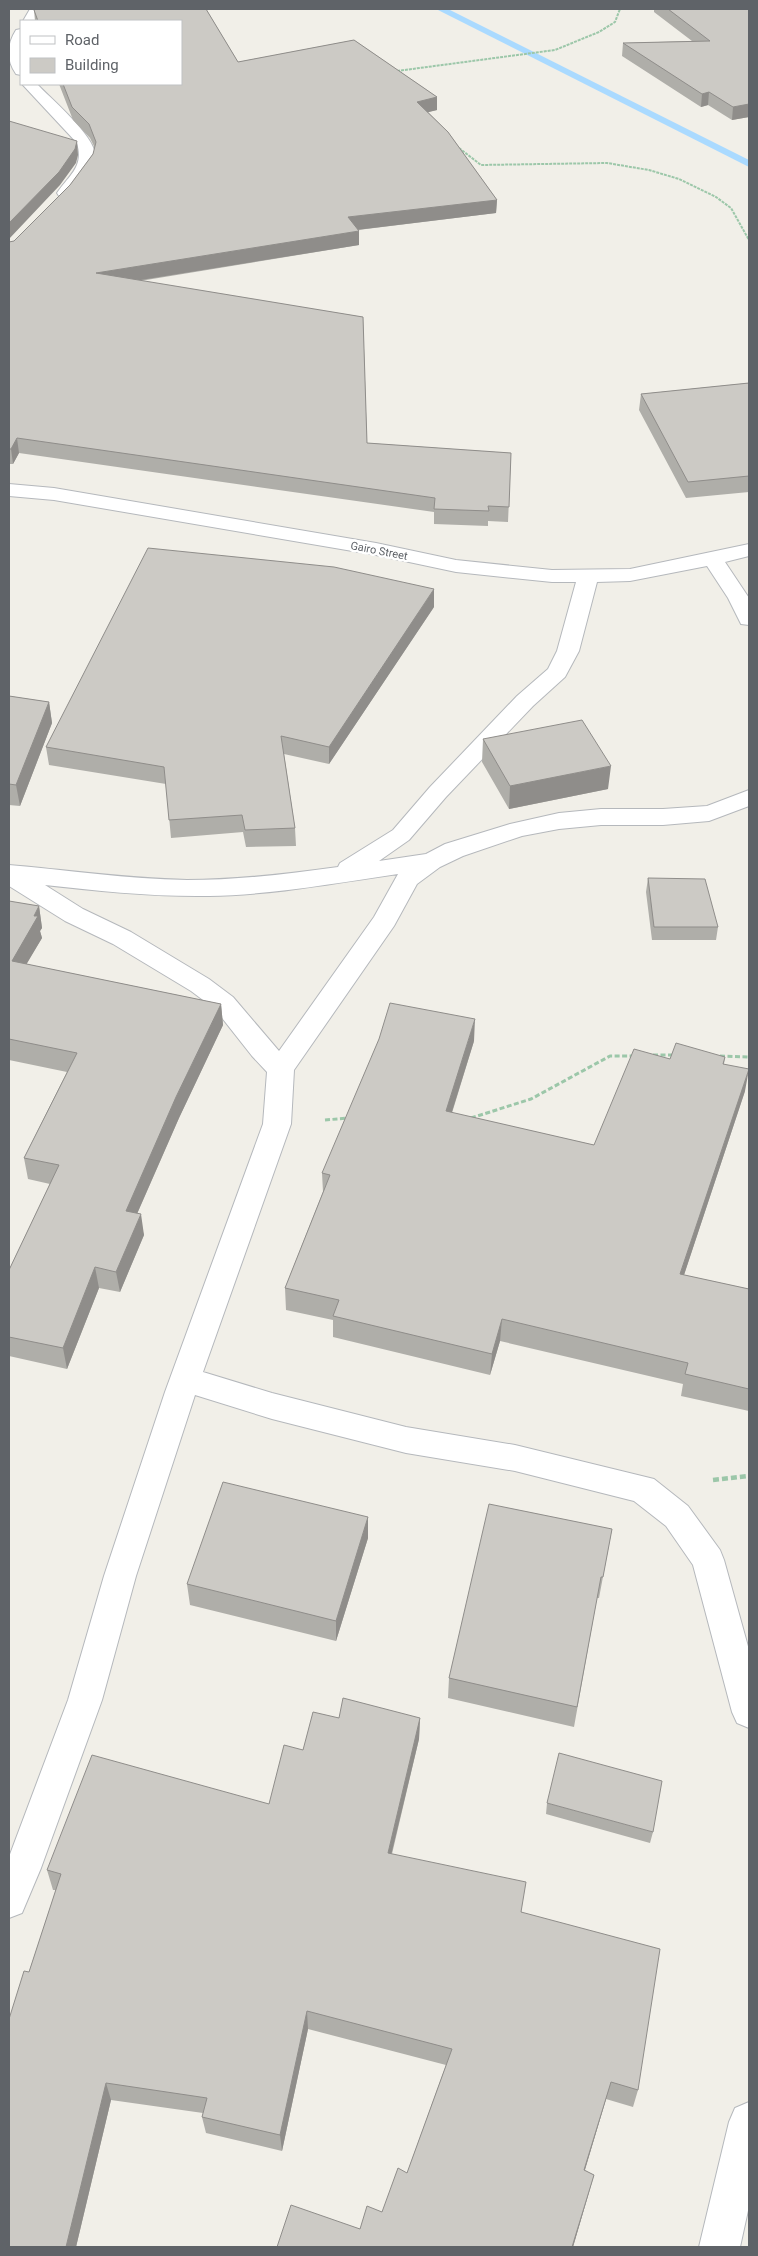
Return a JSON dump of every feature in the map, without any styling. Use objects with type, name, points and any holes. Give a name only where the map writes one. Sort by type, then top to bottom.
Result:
[{"type":"street","points":[[31,20],[37,9]]},
{"type":"street","points":[[20,37],[15,50],[20,69]]},
{"type":"street","points":[[30,85],[84,142],[88,155],[85,166],[57,201]]},
{"type":"street","name":"Gairo Street","points":[[9,490],[54,494],[376,549],[456,566],[500,572],[588,577],[630,575],[749,550]]},
{"type":"street","points":[[713,559],[739,598],[749,619]]},
{"type":"street","points":[[344,873],[401,835],[445,784],[525,701],[557,672],[568,651],[588,577]]},
{"type":"street","points":[[9,1900],[23,1868],[85,1700],[120,1576],[185,1379],[278,1124],[281,1070],[385,920],[407,879],[431,861],[454,850],[526,827],[592,818],[662,817],[709,813],[749,797]]},
{"type":"street","points":[[9,874],[136,886],[210,888],[269,884],[431,861]]},
{"type":"street","points":[[9,874],[44,894],[74,915],[122,938],[224,1003],[261,1049],[281,1070]]},
{"type":"street","points":[[185,1379],[272,1406],[406,1440],[515,1458],[643,1489],[677,1516],[708,1560],[749,1712]]},
{"type":"street","points":[[719,2247],[749,2122]]},
{"type":"path","points":[[388,73],[555,50],[599,32],[615,22],[620,9]]},
{"type":"path","points":[[455,145],[480,165],[607,163],[649,170],[679,180],[716,197],[731,208],[749,240]]},
{"type":"path","points":[[646,1055],[682,1054]]},
{"type":"path","points":[[710,1055],[749,1057]]},
{"type":"path","points":[[463,1121],[530,1099],[610,1056],[637,1056]]},
{"type":"path","points":[[278,1124],[352,1117]]},
{"type":"building","points":[[206,9],[238,62],[354,40],[437,97],[417,102],[448,132],[497,200],[348,217],[359,231],[96,273],[363,317],[367,443],[511,453],[509,507],[488,506],[489,511],[434,509],[435,498],[17,438],[11,449],[9,449],[9,242],[14,241],[70,185],[93,154],[96,142],[89,124],[72,107],[63,85],[182,85],[182,20],[38,20],[34,10]]},
{"type":"building","points":[[668,9],[749,9],[749,104],[733,107],[709,92],[702,94],[623,43],[710,41]]},
{"type":"building","points":[[9,121],[77,141],[75,149],[59,172],[9,223]]},
{"type":"building","points":[[749,383],[749,476],[688,482],[641,394]]},
{"type":"building","points":[[148,548],[334,567],[434,589],[329,747],[281,736],[295,828],[245,830],[242,815],[169,820],[164,767],[46,747]]},
{"type":"building","points":[[9,696],[49,702],[16,785],[9,784]]},
{"type":"building","points":[[582,720],[611,766],[510,786],[483,739]]},
{"type":"building","points":[[648,878],[705,879],[718,927],[654,927]]},
{"type":"building","points":[[9,901],[39,906],[34,916],[38,916],[12,961],[221,1004],[176,1097],[126,1211],[141,1214],[116,1272],[95,1267],[63,1348],[9,1337],[9,1270],[59,1165],[24,1158],[77,1053],[9,1039]]},
{"type":"building","points":[[390,1003],[475,1019],[446,1111],[594,1145],[634,1049],[670,1059],[676,1043],[725,1057],[723,1064],[749,1069],[680,1274],[749,1289],[749,1389],[685,1374],[688,1363],[502,1319],[492,1354],[333,1316],[339,1300],[285,1288],[330,1175],[322,1173],[379,1039]]},
{"type":"building","points":[[223,1482],[368,1517],[336,1621],[187,1584]]},
{"type":"building","points":[[489,1504],[612,1529],[603,1577],[601,1577],[577,1707],[449,1678]]},
{"type":"building","points":[[343,1698],[420,1718],[388,1853],[526,1882],[521,1912],[660,1949],[638,2090],[611,2082],[584,2170],[594,2175],[572,2247],[277,2247],[291,2205],[360,2229],[367,2206],[382,2212],[398,2168],[407,2173],[452,2049],[307,2011],[280,2135],[202,2117],[207,2098],[106,2083],[66,2247],[9,2247],[9,2019],[24,1971],[29,1972],[61,1874],[47,1870],[92,1755],[269,1804],[284,1745],[303,1750],[313,1712],[339,1718]]},
{"type":"building","points":[[559,1753],[662,1781],[653,1832],[547,1803]]},
{"type":"waterway","points":[[441,9],[749,164]]}]
